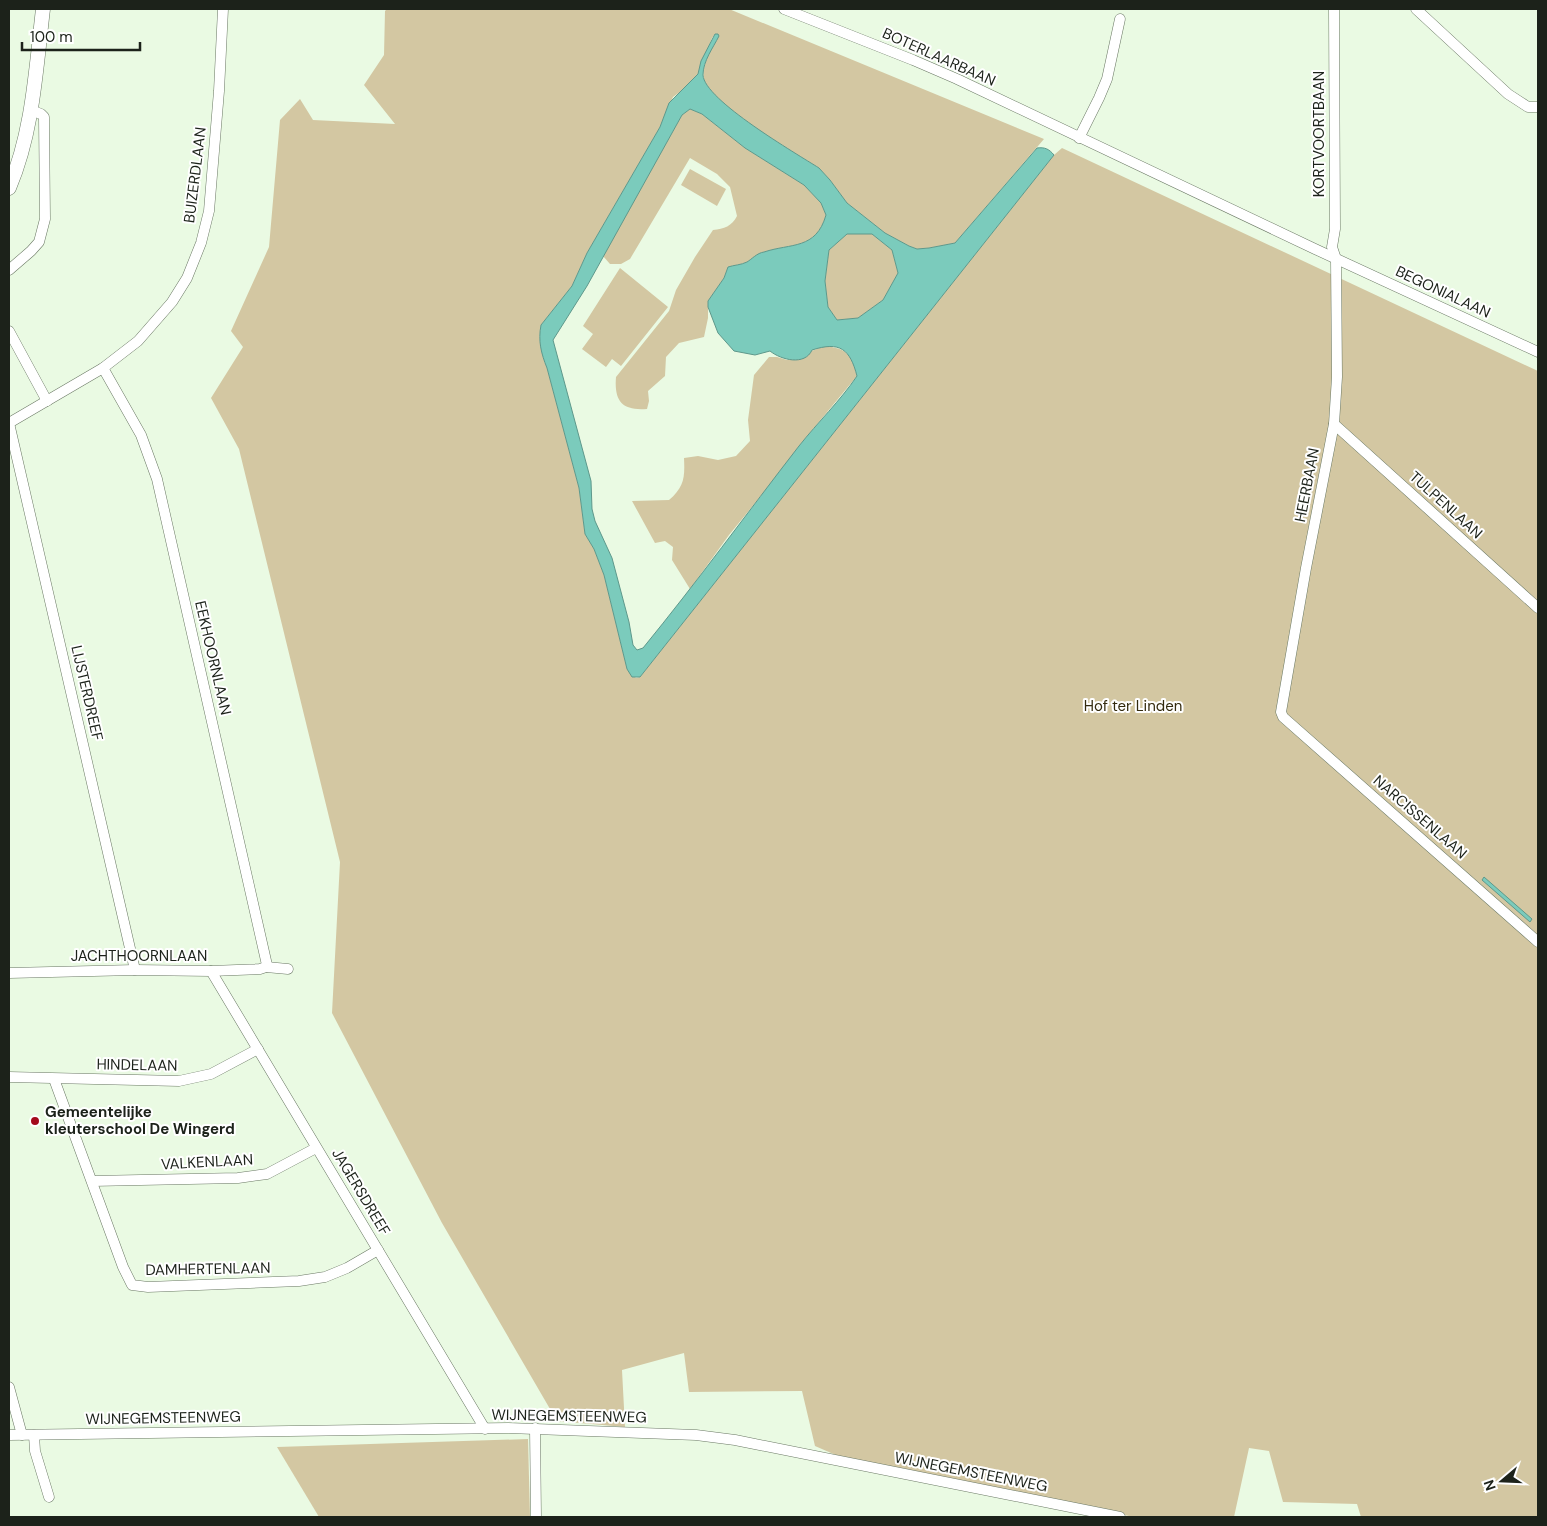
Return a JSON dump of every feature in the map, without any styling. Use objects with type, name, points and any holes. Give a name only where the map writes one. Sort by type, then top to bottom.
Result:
[{"type":"main road","points":[[9,188],[31,110],[43,9]]},
{"type":"street","name":"BUIZERDLAAN","points":[[9,423],[103,368],[138,341],[172,302],[187,278],[201,243],[209,210],[219,91],[223,9]]},
{"type":"street","name":"BOTERLAARBAAN","points":[[784,9],[913,60],[1336,258]]},
{"type":"street","name":"KORTVOORTBAAN","points":[[1334,9],[1334,229],[1332,247],[1336,258]]},
{"type":"street","points":[[1416,9],[1508,94],[1528,107],[1538,107]]},
{"type":"street","points":[[1079,138],[1107,79],[1120,19]]},
{"type":"street","points":[[9,270],[39,242],[45,219],[44,118],[41,114],[31,110]]},
{"type":"street","name":"BEGONIALAAN","points":[[1336,258],[1538,352]]},
{"type":"street","name":"HEERBAAN","points":[[1281,715],[1306,568],[1334,424],[1337,377],[1336,258]]},
{"type":"street","points":[[9,331],[47,401]]},
{"type":"street","name":"EEKHOORNLAAN","points":[[103,368],[141,435],[157,478],[266,966]]},
{"type":"street","name":"LIJSTERDREEF","points":[[9,423],[135,970]]},
{"type":"street","name":"TULPENLAAN","points":[[1334,424],[1538,608]]},
{"type":"street","name":"NARCISSENLAAN","points":[[1281,715],[1538,942]]},
{"type":"street","name":"JACHTHOORNLAAN","points":[[9,973],[135,970],[211,971],[260,969],[266,966],[288,969]]},
{"type":"street","name":"JAGERSDREEF","points":[[211,971],[485,1429]]},
{"type":"street","name":"HINDELAAN","points":[[9,1077],[179,1082],[211,1074],[258,1050]]},
{"type":"street","name":"DAMHERTENLAAN","points":[[54,1079],[132,1285],[148,1287],[299,1281],[325,1276],[347,1268],[378,1250]]},
{"type":"street","name":"VALKENLAAN","points":[[92,1181],[238,1178],[267,1174],[316,1148]]},
{"type":"street","points":[[9,1387],[22,1435]]},
{"type":"street","points":[[535,1428],[536,1517]]},
{"type":"street","name":"WIJNEGEMSTEENWEG","points":[[9,1435],[535,1428],[714,1437],[1120,1517]]},
{"type":"street","points":[[34,1435],[35,1451],[49,1497]]},
{"type":"green space","name":"Hof ter Linden","points":[[387,9],[729,9],[1044,139],[955,243],[917,249],[885,233],[847,203],[819,168],[774,140],[721,101],[710,89],[703,74],[715,34],[698,74],[684,89],[673,97],[660,127],[587,253],[572,286],[541,325],[540,331],[542,352],[579,488],[585,534],[594,549],[604,575],[627,669],[636,678],[640,677],[1054,155],[1062,148],[1538,371],[1538,1517],[1361,1517],[1357,1504],[1283,1502],[1269,1451],[1249,1448],[1234,1517],[1134,1517],[845,1459],[815,1446],[802,1391],[689,1392],[684,1353],[622,1370],[625,1427],[557,1421],[442,1223],[332,1013],[340,862],[239,449],[211,398],[243,347],[231,331],[269,247],[280,120],[300,99],[313,120],[395,124],[364,85],[384,55],[385,11]]},
{"type":"green space","points":[[690,109],[702,114],[745,148],[804,185],[821,203],[826,215],[822,226],[809,240],[793,246],[764,252],[745,263],[728,267],[724,278],[708,301],[708,318],[704,337],[679,343],[666,357],[665,376],[648,391],[649,401],[647,409],[631,408],[621,403],[618,398],[616,377],[669,311],[676,290],[713,230],[727,226],[737,216],[730,187],[717,174],[690,158],[630,259],[621,264],[610,264],[603,256],[682,115]]},
{"type":"green space","points":[[690,169],[726,189],[717,206],[681,185]]},
{"type":"green space","points":[[847,234],[872,234],[892,250],[898,273],[883,300],[858,318],[837,320],[828,307],[825,281],[829,250]]},
{"type":"green space","points":[[620,268],[668,307],[621,366],[612,359],[606,367],[582,349],[593,334],[583,326]]},
{"type":"green space","points":[[825,346],[844,351],[853,362],[857,376],[729,535],[690,589],[672,560],[673,547],[665,541],[655,543],[632,501],[669,500],[681,486],[684,458],[698,456],[718,460],[736,456],[750,441],[748,420],[754,375],[769,357],[787,360]]},
{"type":"green space","points":[[528,1439],[530,1517],[319,1517],[277,1447]]},
{"type":"water","points":[[715,34],[718,34],[719,36],[706,60],[703,75],[707,86],[718,98],[753,126],[819,168],[847,203],[885,233],[917,249],[955,243],[1037,148],[1047,149],[1054,155],[640,677],[632,677],[627,669],[604,575],[594,549],[585,534],[579,488],[542,352],[540,331],[541,325],[572,286],[587,253],[660,127],[669,103],[698,74],[701,61]],"holes":[[[690,109],[702,114],[745,148],[804,185],[821,203],[826,215],[822,226],[809,240],[793,246],[761,253],[745,263],[728,267],[724,278],[708,301],[708,307],[718,333],[734,351],[755,355],[770,351],[780,357],[792,360],[804,358],[812,350],[822,347],[837,347],[851,359],[857,376],[799,446],[643,648],[637,650],[633,645],[629,622],[612,558],[595,521],[592,509],[591,481],[553,340],[587,286],[682,115]],[[847,234],[872,234],[892,250],[898,273],[883,300],[858,318],[837,320],[828,307],[825,281],[829,250]]]},
{"type":"water","points":[[1484,877],[1532,919],[1530,922],[1482,880]]},
{"type":"place","name":"Gemeentelijke kleuterschool De Wingerd","points":[[35,1121]]}]
